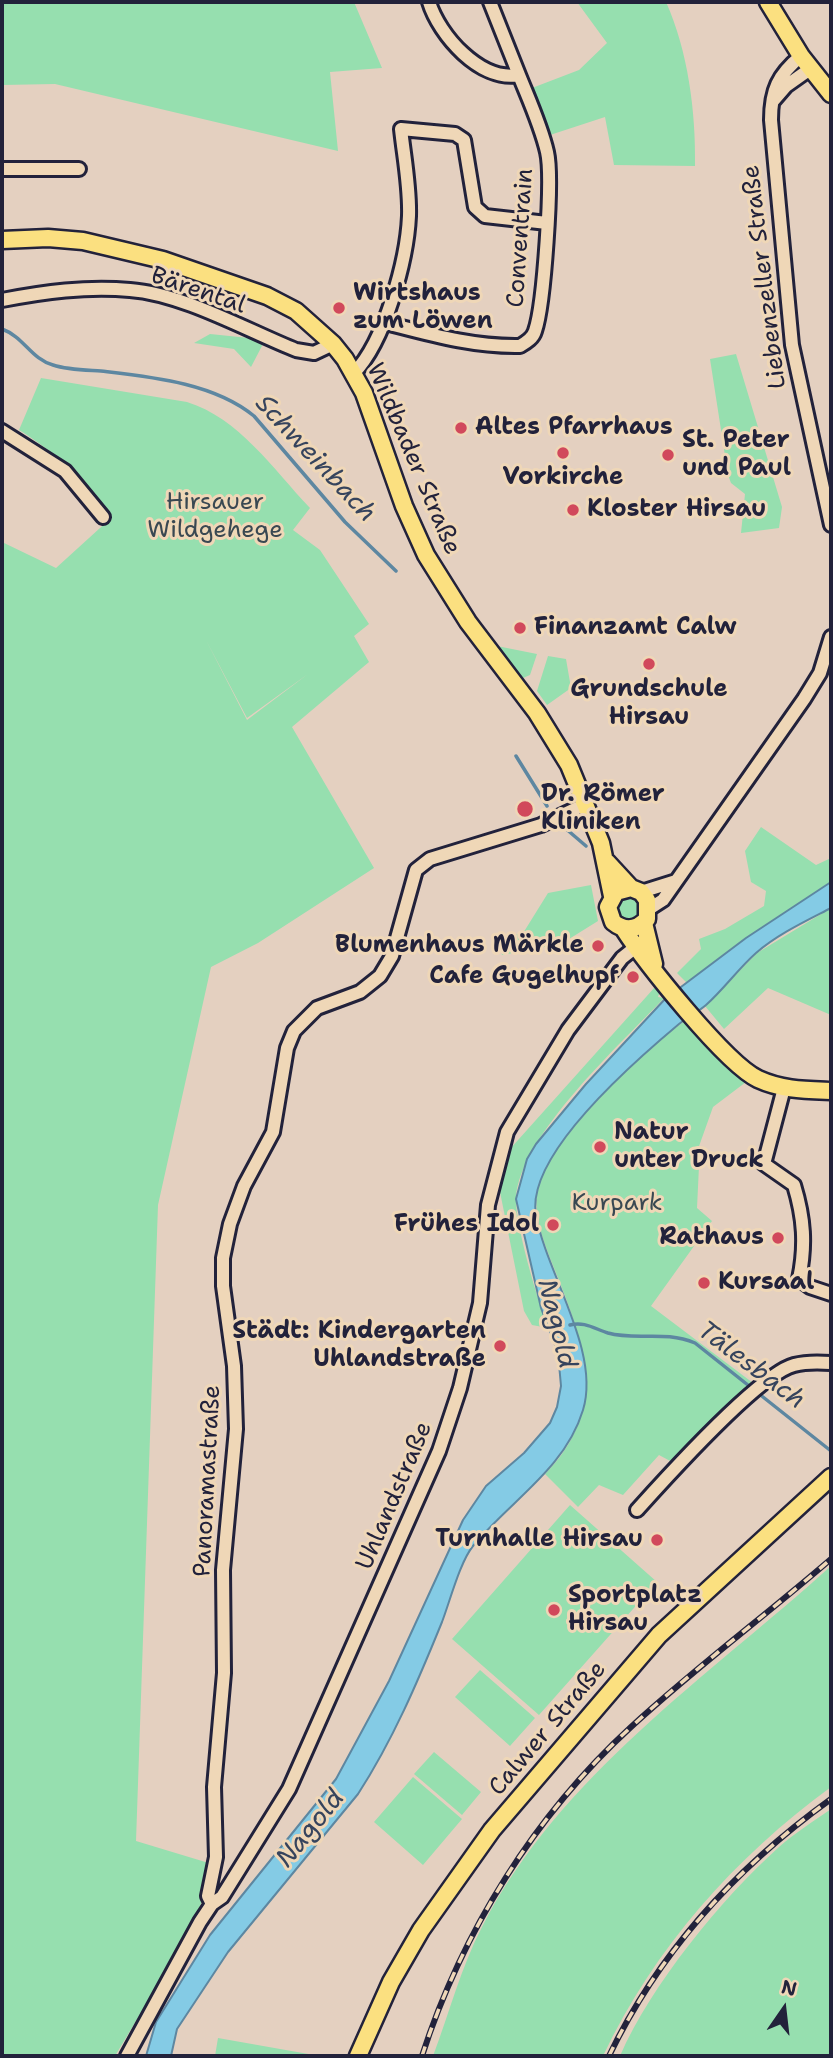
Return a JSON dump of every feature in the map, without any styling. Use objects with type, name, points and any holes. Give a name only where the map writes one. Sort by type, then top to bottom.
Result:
[{"type":"main road","points":[[768,2],[806,62],[831,94]]},
{"type":"main road","name":"Wildbader Straße","points":[[2,240],[48,238],[83,241],[163,260],[267,296],[296,311],[333,344],[354,373],[404,506],[426,555],[468,622],[550,733],[586,803],[607,862],[612,896],[608,906],[610,918],[623,928],[643,930],[636,890],[607,862]]},
{"type":"main road","points":[[612,896],[621,889],[636,890]]},
{"type":"main road","points":[[643,930],[662,979],[747,1073],[784,1088],[831,1091]]},
{"type":"main road","name":"Calwer Straße","points":[[358,2056],[391,1982],[421,1930],[492,1830],[659,1635],[831,1477]]},
{"type":"street","points":[[429,2],[447,39],[464,55],[508,77],[519,75]]},
{"type":"street","name":"Conventrain","points":[[382,322],[489,346],[520,345],[528,341],[535,332],[547,223],[548,154],[490,2]]},
{"type":"street","name":"Liebenzeller Straße","points":[[806,62],[777,80],[771,104],[792,345],[831,525]]},
{"type":"street","points":[[354,373],[366,360],[397,277],[408,218],[401,129],[455,134],[464,140],[475,207],[485,216],[547,223]]},
{"type":"street","points":[[2,169],[79,169]]},
{"type":"street","name":"Bärental","points":[[2,300],[61,290],[131,290],[180,303],[296,350],[314,353],[333,344]]},
{"type":"street","points":[[2,431],[65,471],[103,517]]},
{"type":"street","points":[[643,930],[804,699],[820,673],[831,637]]},
{"type":"street","name":"Panoramastraße","points":[[212,1904],[208,1896],[216,1857],[214,1787],[224,1673],[223,1570],[236,1429],[234,1366],[223,1286],[223,1258],[235,1206],[273,1132],[286,1048],[303,1019],[326,1004],[371,986],[389,964],[416,870],[430,859],[541,825],[586,803]]},
{"type":"street","points":[[636,890],[676,881]]},
{"type":"street","name":"Uhlandstraße","points":[[127,2056],[212,1904],[229,1887],[289,1789],[439,1451],[460,1388],[480,1303],[488,1205],[507,1132],[521,1104],[568,1031],[643,930]]},
{"type":"street","points":[[784,1088],[764,1164],[794,1185],[803,1216],[805,1251],[799,1279],[810,1287],[831,1294]]},
{"type":"street","points":[[637,1510],[677,1466],[762,1386],[792,1365],[831,1363]]},
{"type":"green space","points":[[2,2],[354,2],[382,68],[330,72],[338,151],[55,84],[2,85]]},
{"type":"green space","points":[[577,2],[666,2],[680,41],[689,82],[695,166],[614,165],[605,117],[550,135],[532,88],[579,70],[607,43]]},
{"type":"green space","points":[[210,334],[249,338],[263,344],[251,367],[234,349],[194,343]]},
{"type":"green space","points":[[736,354],[782,507],[779,528],[741,533],[745,494],[731,483],[728,475],[710,359]]},
{"type":"green space","name":"Hirsauer Wildgehege","points":[[41,378],[187,402],[206,410],[239,432],[254,446],[310,508],[293,530],[320,550],[369,624],[354,636],[369,662],[292,727],[374,868],[258,943],[211,967],[158,1205],[136,1841],[212,1864],[196,1921],[115,2056],[2,2056],[2,542],[56,568],[111,518],[70,469],[19,430]],"holes":[[[206,640],[247,718],[308,674],[247,720]]]},
{"type":"green space","points":[[497,646],[537,654],[530,675],[523,678]]},
{"type":"green space","points":[[548,656],[566,659],[571,688],[547,705],[537,691]]},
{"type":"green space","points":[[761,827],[816,865],[831,858],[831,882],[746,938],[687,983],[677,973],[701,949],[699,939],[725,929],[764,906],[766,891],[751,882],[745,851]]},
{"type":"green space","points":[[591,885],[598,921],[561,944],[502,955],[500,943],[525,930],[548,893]]},
{"type":"green space","points":[[628,897],[639,904],[640,909],[633,920],[628,921],[617,914],[616,909],[623,898]]},
{"type":"green space","points":[[831,908],[831,1015],[768,988],[724,1029],[705,1006],[757,953]]},
{"type":"green space","points":[[655,987],[660,991],[658,997],[664,998],[599,1065],[553,1119],[522,1173],[516,1198],[519,1225],[548,1328],[532,1325],[524,1311],[500,1192],[510,1149]]},
{"type":"green space","name":"Kurpark","points":[[685,1021],[746,1082],[713,1107],[693,1163],[699,1166],[697,1208],[712,1221],[651,1306],[753,1383],[672,1462],[659,1455],[623,1495],[599,1485],[578,1507],[545,1474],[565,1450],[578,1425],[584,1400],[585,1375],[574,1322],[540,1228],[538,1186],[545,1168],[578,1121],[647,1051]]},
{"type":"green space","name":"Sportplatz Hirsau","points":[[570,1505],[657,1582],[539,1715],[452,1639]]},
{"type":"green space","points":[[831,1566],[831,1787],[795,1814],[762,1844],[700,1907],[647,1978],[603,2056],[433,2056],[461,1974],[482,1927],[514,1872],[552,1822],[594,1775],[640,1731]]},
{"type":"green space","points":[[480,1670],[535,1718],[510,1746],[455,1697]]},
{"type":"green space","points":[[434,1752],[481,1792],[462,1815],[414,1774]]},
{"type":"green space","points":[[413,1777],[462,1819],[423,1865],[374,1822]]},
{"type":"green space","points":[[831,1809],[831,2056],[620,2056],[650,2001],[711,1917],[779,1847]]},
{"type":"green space","points":[[218,2038],[314,2055],[215,2056]]},
{"type":"water","name":"Nagold","points":[[831,882],[831,908],[792,928],[749,959],[706,1005],[679,1024],[612,1084],[587,1110],[548,1165],[537,1191],[536,1215],[550,1262],[579,1338],[585,1363],[587,1387],[583,1410],[575,1431],[550,1467],[468,1553],[414,1688],[383,1753],[358,1794],[228,1952],[177,2029],[171,2056],[146,2056],[156,2022],[210,1935],[336,1779],[389,1681],[463,1520],[486,1486],[524,1453],[550,1423],[557,1407],[561,1386],[558,1353],[541,1308],[516,1199],[527,1159],[536,1144],[586,1084],[665,999],[746,938]]},
{"type":"waterway","name":"Schweinbach","points":[[2,329],[16,337],[39,358],[53,365],[182,383],[238,405],[254,416],[345,522],[396,571]]},
{"type":"waterway","name":"Schweinbach","points":[[516,756],[547,806]]},
{"type":"waterway","name":"Schweinbach","points":[[558,822],[586,846]]},
{"type":"waterway","name":"Tälesbach","points":[[570,1325],[585,1325],[619,1335],[672,1337],[695,1343],[831,1451]]},
{"type":"railway","points":[[422,2056],[458,1965],[480,1921],[505,1878],[563,1798],[596,1761],[655,1705],[831,1559]]},
{"type":"railway","points":[[609,2056],[652,1981],[704,1914],[764,1853],[831,1799]]},
{"type":"place","name":"Wirtshaus zum Löwen","points":[[339,308]]},
{"type":"place","name":"Altes Pfarrhaus","points":[[461,428]]},
{"type":"place","name":"Vorkirche","points":[[563,453]]},
{"type":"place","name":"St. Peter und Paul","points":[[668,455]]},
{"type":"place","name":"Kloster Hirsau","points":[[573,510]]},
{"type":"place","name":"Finanzamt Calw","points":[[520,628]]},
{"type":"place","name":"Grundschule Hirsau","points":[[649,664]]},
{"type":"place","name":"Dr. Römer Kliniken","points":[[525,809]]},
{"type":"place","name":"Blumenhaus Märkle","points":[[598,946]]},
{"type":"place","name":"Cafe Gugelhupf","points":[[633,977]]},
{"type":"place","name":"Natur unter Druck","points":[[600,1147]]},
{"type":"place","name":"Frühes Idol","points":[[553,1225]]},
{"type":"place","name":"Rathaus","points":[[778,1238]]},
{"type":"place","name":"Kursaal","points":[[704,1283]]},
{"type":"place","name":"Städt: Kindergarten Uhlandstraße","points":[[500,1346]]},
{"type":"place","name":"Turnhalle Hirsau","points":[[657,1540]]},
{"type":"place","name":"Sportplatz Hirsau","points":[[554,1610]]}]
